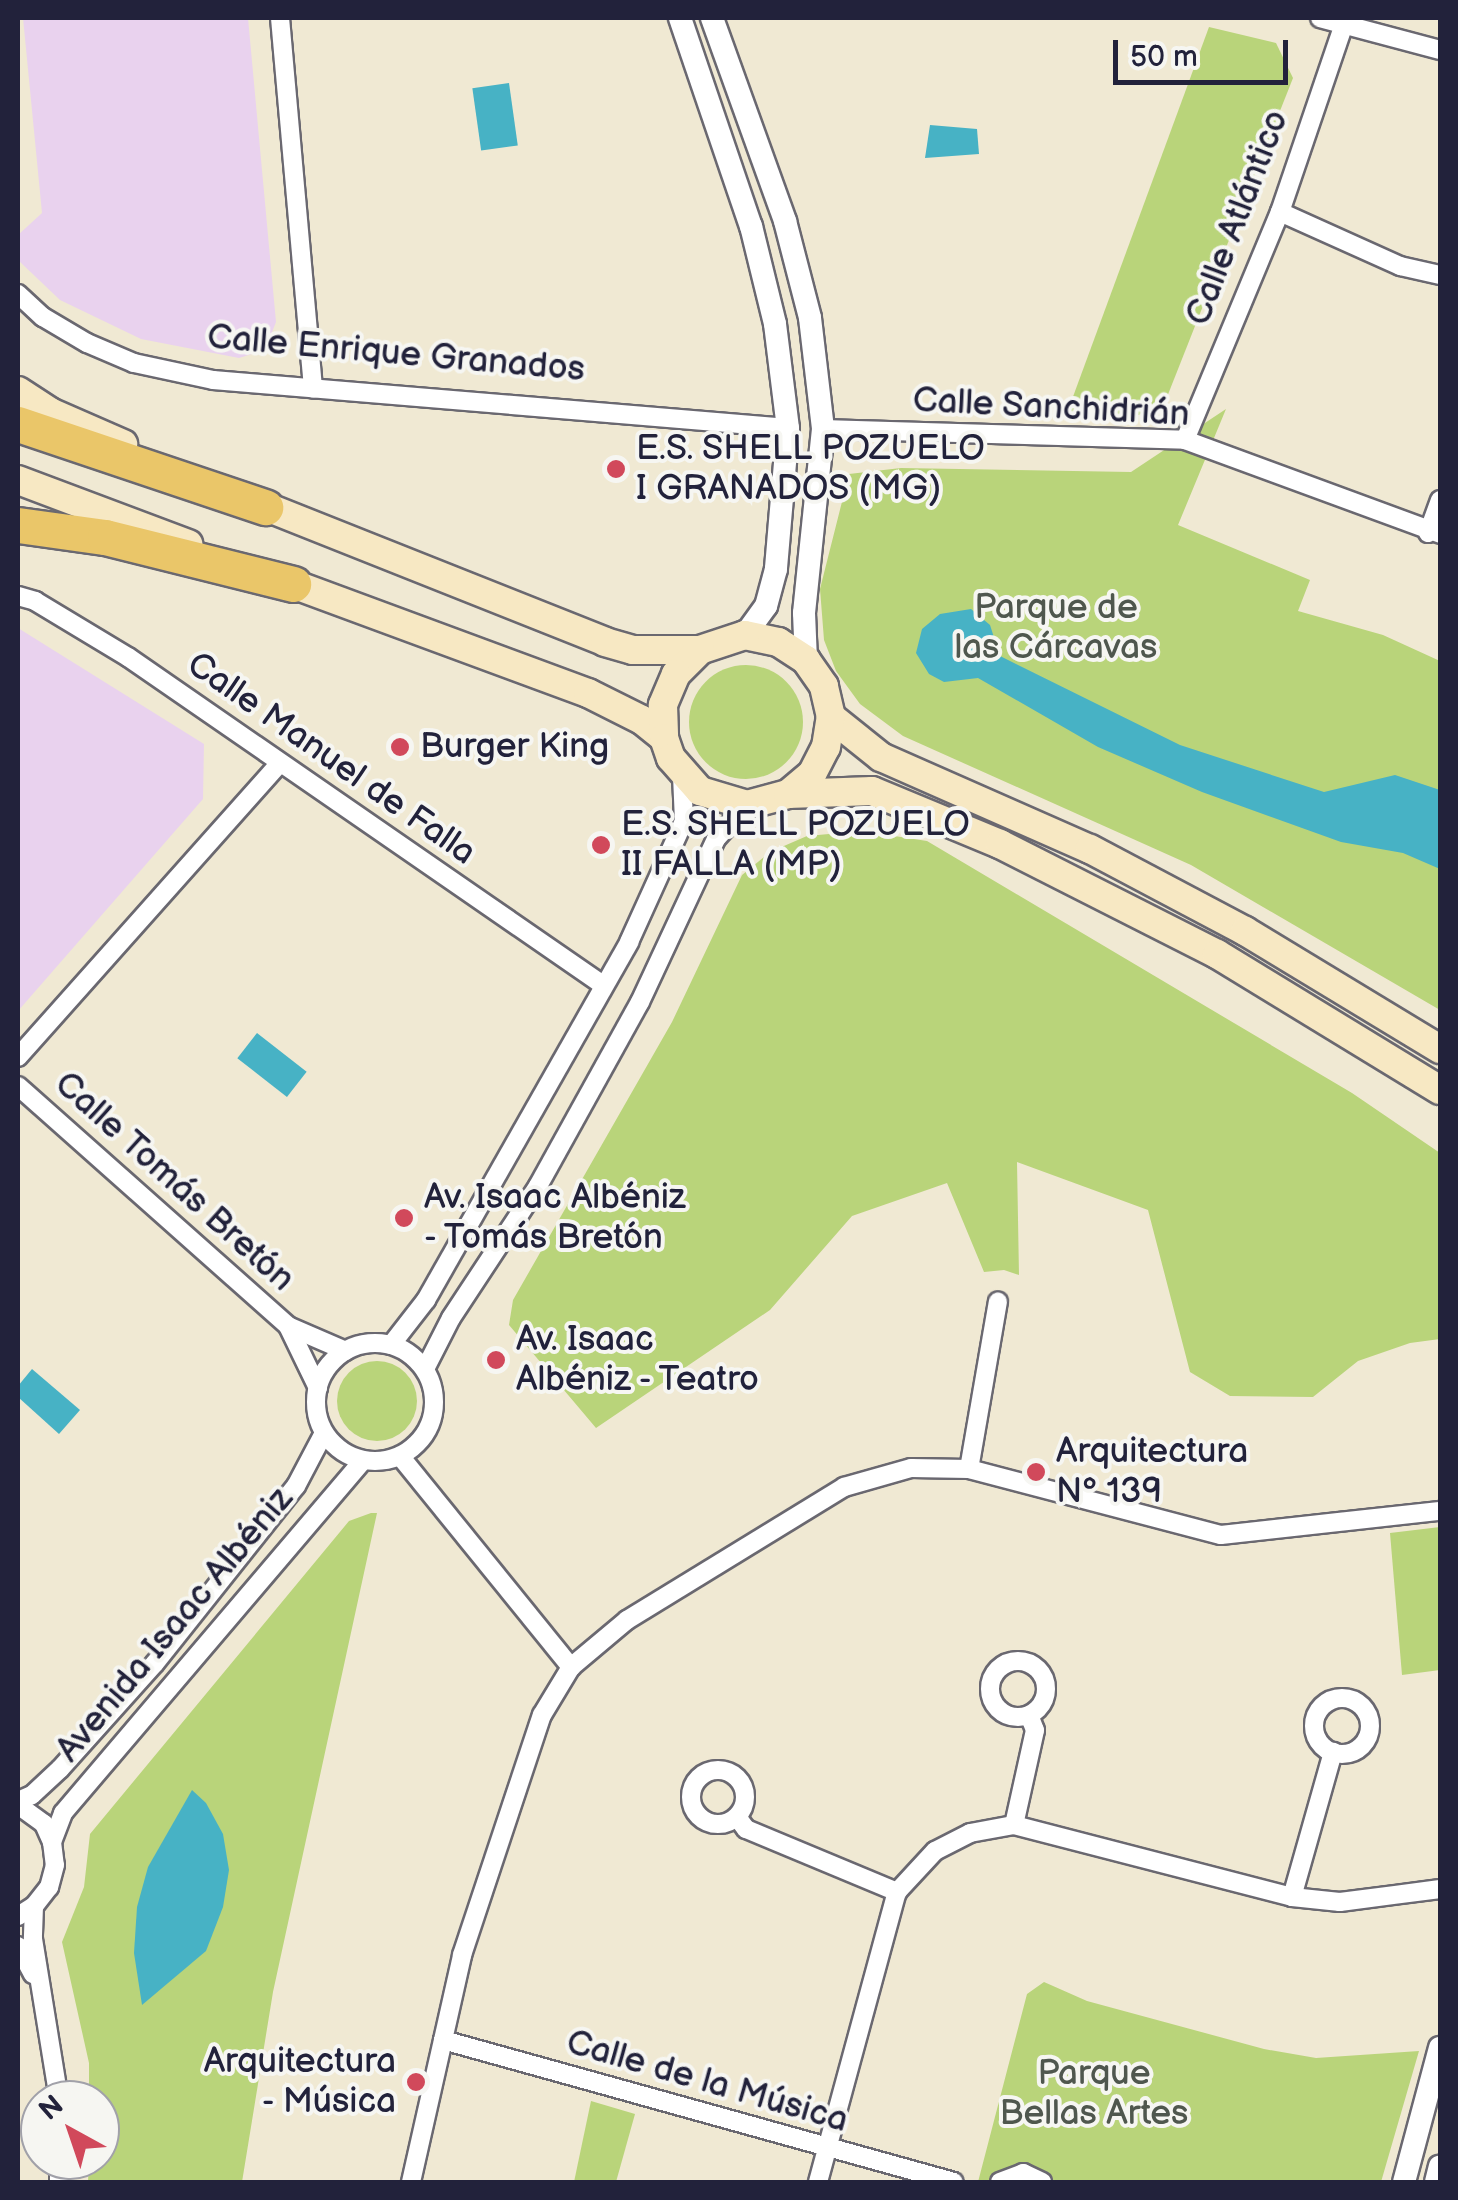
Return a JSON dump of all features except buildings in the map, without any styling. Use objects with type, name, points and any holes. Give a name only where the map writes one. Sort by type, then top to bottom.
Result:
[{"type":"highway","points":[[18,424],[265,508]]},
{"type":"highway","points":[[18,525],[105,537],[293,584]]},
{"type":"main road","points":[[18,392],[50,412],[265,508],[606,642],[633,650],[700,650],[745,636],[778,642],[806,660],[824,686],[831,717],[826,747],[812,774],[788,794]]},
{"type":"main road","points":[[18,480],[588,693],[642,720],[664,738],[682,775],[700,791],[747,805],[788,794],[872,791],[1000,844],[1217,954],[1440,1090]]},
{"type":"main road","points":[[664,738],[664,705],[676,674],[700,650]]},
{"type":"main road","points":[[831,717],[881,757],[1107,858],[1358,996],[1440,1049]]},
{"type":"street","points":[[280,18],[313,389]]},
{"type":"street","points":[[680,18],[752,226],[776,324],[788,428],[776,569],[766,606],[745,636]]},
{"type":"street","points":[[712,18],[786,221],[810,318],[823,429],[804,613],[806,660]]},
{"type":"street","points":[[1320,18],[1345,20],[1440,50]]},
{"type":"street","name":"Calle Atlántico","points":[[1185,440],[1280,212],[1345,20]]},
{"type":"street","points":[[1280,212],[1400,266],[1440,276]]},
{"type":"street","name":"Calle Enrique Granados","points":[[18,294],[43,317],[86,343],[134,363],[213,380],[788,428]]},
{"type":"street","name":"Calle Sanchidrián","points":[[823,429],[1185,440],[1434,533]]},
{"type":"street","points":[[1434,533],[1440,500]]},
{"type":"street","name":"Calle Manuel de Falla","points":[[18,596],[35,601],[128,657],[603,985]]},
{"type":"street","points":[[18,1057],[279,764]]},
{"type":"street","points":[[391,1345],[426,1300],[630,942],[684,820],[682,775]]},
{"type":"street","points":[[424,1368],[451,1318],[538,1186],[622,1034],[716,839],[747,805]]},
{"type":"street","name":"Calle Tomás Bretón","points":[[18,1086],[288,1326],[346,1351]]},
{"type":"street","points":[[968,1469],[998,1300]]},
{"type":"street","name":"Calle Tomás Bretón","points":[[288,1326],[318,1388]]},
{"type":"street","points":[[368,1343],[391,1345],[410,1354],[424,1368],[435,1408],[429,1428],[400,1456],[363,1461],[340,1451],[324,1433],[316,1411],[318,1388],[328,1366],[346,1351],[368,1343]]},
{"type":"street","name":"Avenida Isaac Albéniz","points":[[18,1803],[60,1769],[156,1663],[296,1486],[324,1433]]},
{"type":"street","points":[[400,1456],[571,1667]]},
{"type":"street","name":"Avenida Isaac Albéniz","points":[[52,1842],[64,1813],[363,1461]]},
{"type":"street","points":[[412,2182],[462,1955],[542,1715],[571,1667],[626,1620],[844,1487],[911,1468],[968,1469],[1221,1534],[1440,1511]]},
{"type":"street","points":[[1014,1825],[1035,1730],[1030,1714]]},
{"type":"street","points":[[1292,1897],[1333,1752]]},
{"type":"street","points":[[18,1803],[44,1824],[52,1842],[55,1865],[49,1888],[34,1906],[18,1916]]},
{"type":"street","points":[[737,1817],[746,1829],[897,1892]]},
{"type":"street","points":[[818,2182],[897,1892],[935,1851],[970,1832],[1014,1825],[1292,1897],[1340,1902],[1440,1889]]},
{"type":"street","points":[[34,1906],[33,1939],[56,2080]]},
{"type":"street","points":[[18,1946],[40,1988]]},
{"type":"street","name":"Calle de la Música","points":[[444,2040],[826,2150],[954,2182]]},
{"type":"street","points":[[1404,2182],[1440,2048]]},
{"type":"street","points":[[1436,2182],[1440,2166]]},
{"type":"street","points":[[1000,2182],[1023,2173],[1042,2182]]},
{"type":"shaded area","points":[[23,18],[248,18],[276,322],[265,350],[239,358],[141,339],[60,300],[18,260],[18,235],[42,213]]},
{"type":"shaded area","points":[[18,628],[204,744],[203,799],[18,1011]]},
{"type":"green space","points":[[1209,27],[1276,43],[1293,78],[1167,397],[1139,415],[1067,413]]},
{"type":"green space","name":"Parque de las Cárcavas","points":[[1226,409],[1178,525],[1310,580],[1298,611],[1383,635],[1440,661],[1440,1010],[1191,865],[903,736],[860,704],[836,671],[824,640],[820,589],[849,474],[901,468],[1131,472]]},
{"type":"green space","points":[[746,665],[768,669],[786,682],[799,700],[803,722],[799,744],[786,762],[768,775],[746,779],[724,775],[706,762],[693,744],[689,722],[693,700],[706,682],[724,669]]},
{"type":"green space","points":[[862,831],[927,841],[1352,1093],[1440,1153],[1440,1339],[1410,1343],[1358,1361],[1313,1397],[1230,1396],[1190,1372],[1148,1210],[1017,1162],[1019,1275],[1004,1270],[984,1272],[947,1183],[852,1216],[770,1310],[596,1428],[509,1325],[513,1300],[672,1022],[742,875],[770,852],[807,836]]},
{"type":"green space","points":[[369,1361],[385,1361],[406,1372],[417,1401],[406,1430],[385,1441],[369,1441],[355,1435],[343,1423],[337,1409],[337,1393],[343,1379],[355,1367]]},
{"type":"green space","points":[[377,1513],[273,1992],[242,2182],[88,2182],[120,2180],[120,2080],[89,2080],[89,2063],[62,1942],[84,1887],[90,1834],[349,1521]]},
{"type":"green space","points":[[1440,1527],[1440,1670],[1402,1675],[1390,1533]]},
{"type":"green space","name":"Parque Bellas Artes","points":[[1044,1982],[1087,2001],[1264,2049],[1316,2058],[1419,2051],[1381,2182],[978,2182],[1027,1994]]},
{"type":"green space","points":[[591,2101],[635,2114],[616,2182],[574,2182]]},
{"type":"water","points":[[509,83],[518,145],[481,151],[472,88]]},
{"type":"water","points":[[930,125],[977,129],[979,154],[925,158]]},
{"type":"water","points":[[971,609],[990,625],[1000,656],[1180,745],[1324,792],[1395,775],[1440,790],[1440,869],[1403,853],[1341,842],[1202,792],[1098,747],[978,678],[944,682],[929,674],[916,653],[922,629],[940,614]]},
{"type":"water","points":[[257,1033],[307,1072],[287,1097],[237,1058]]},
{"type":"water","points":[[32,1369],[80,1410],[59,1434],[18,1397],[18,1386]]},
{"type":"water","points":[[192,1790],[206,1803],[223,1834],[229,1870],[223,1907],[206,1951],[142,2005],[134,1953],[137,1907],[148,1867]]},
{"type":"place","name":"E.S. SHELL POZUELO I GRANADOS (MG)","points":[[616,469]]},
{"type":"place","name":"Burger King","points":[[400,747]]},
{"type":"place","name":"E.S. SHELL POZUELO II FALLA (MP)","points":[[601,845]]},
{"type":"place","name":"Av. Isaac Albéniz - Tomás Bretón","points":[[404,1218]]},
{"type":"place","name":"Av. Isaac Albéniz - Teatro","points":[[496,1360]]},
{"type":"place","name":"Arquitectura Nº 139","points":[[1036,1472]]},
{"type":"place","name":"Arquitectura - Música","points":[[416,2082]]}]
